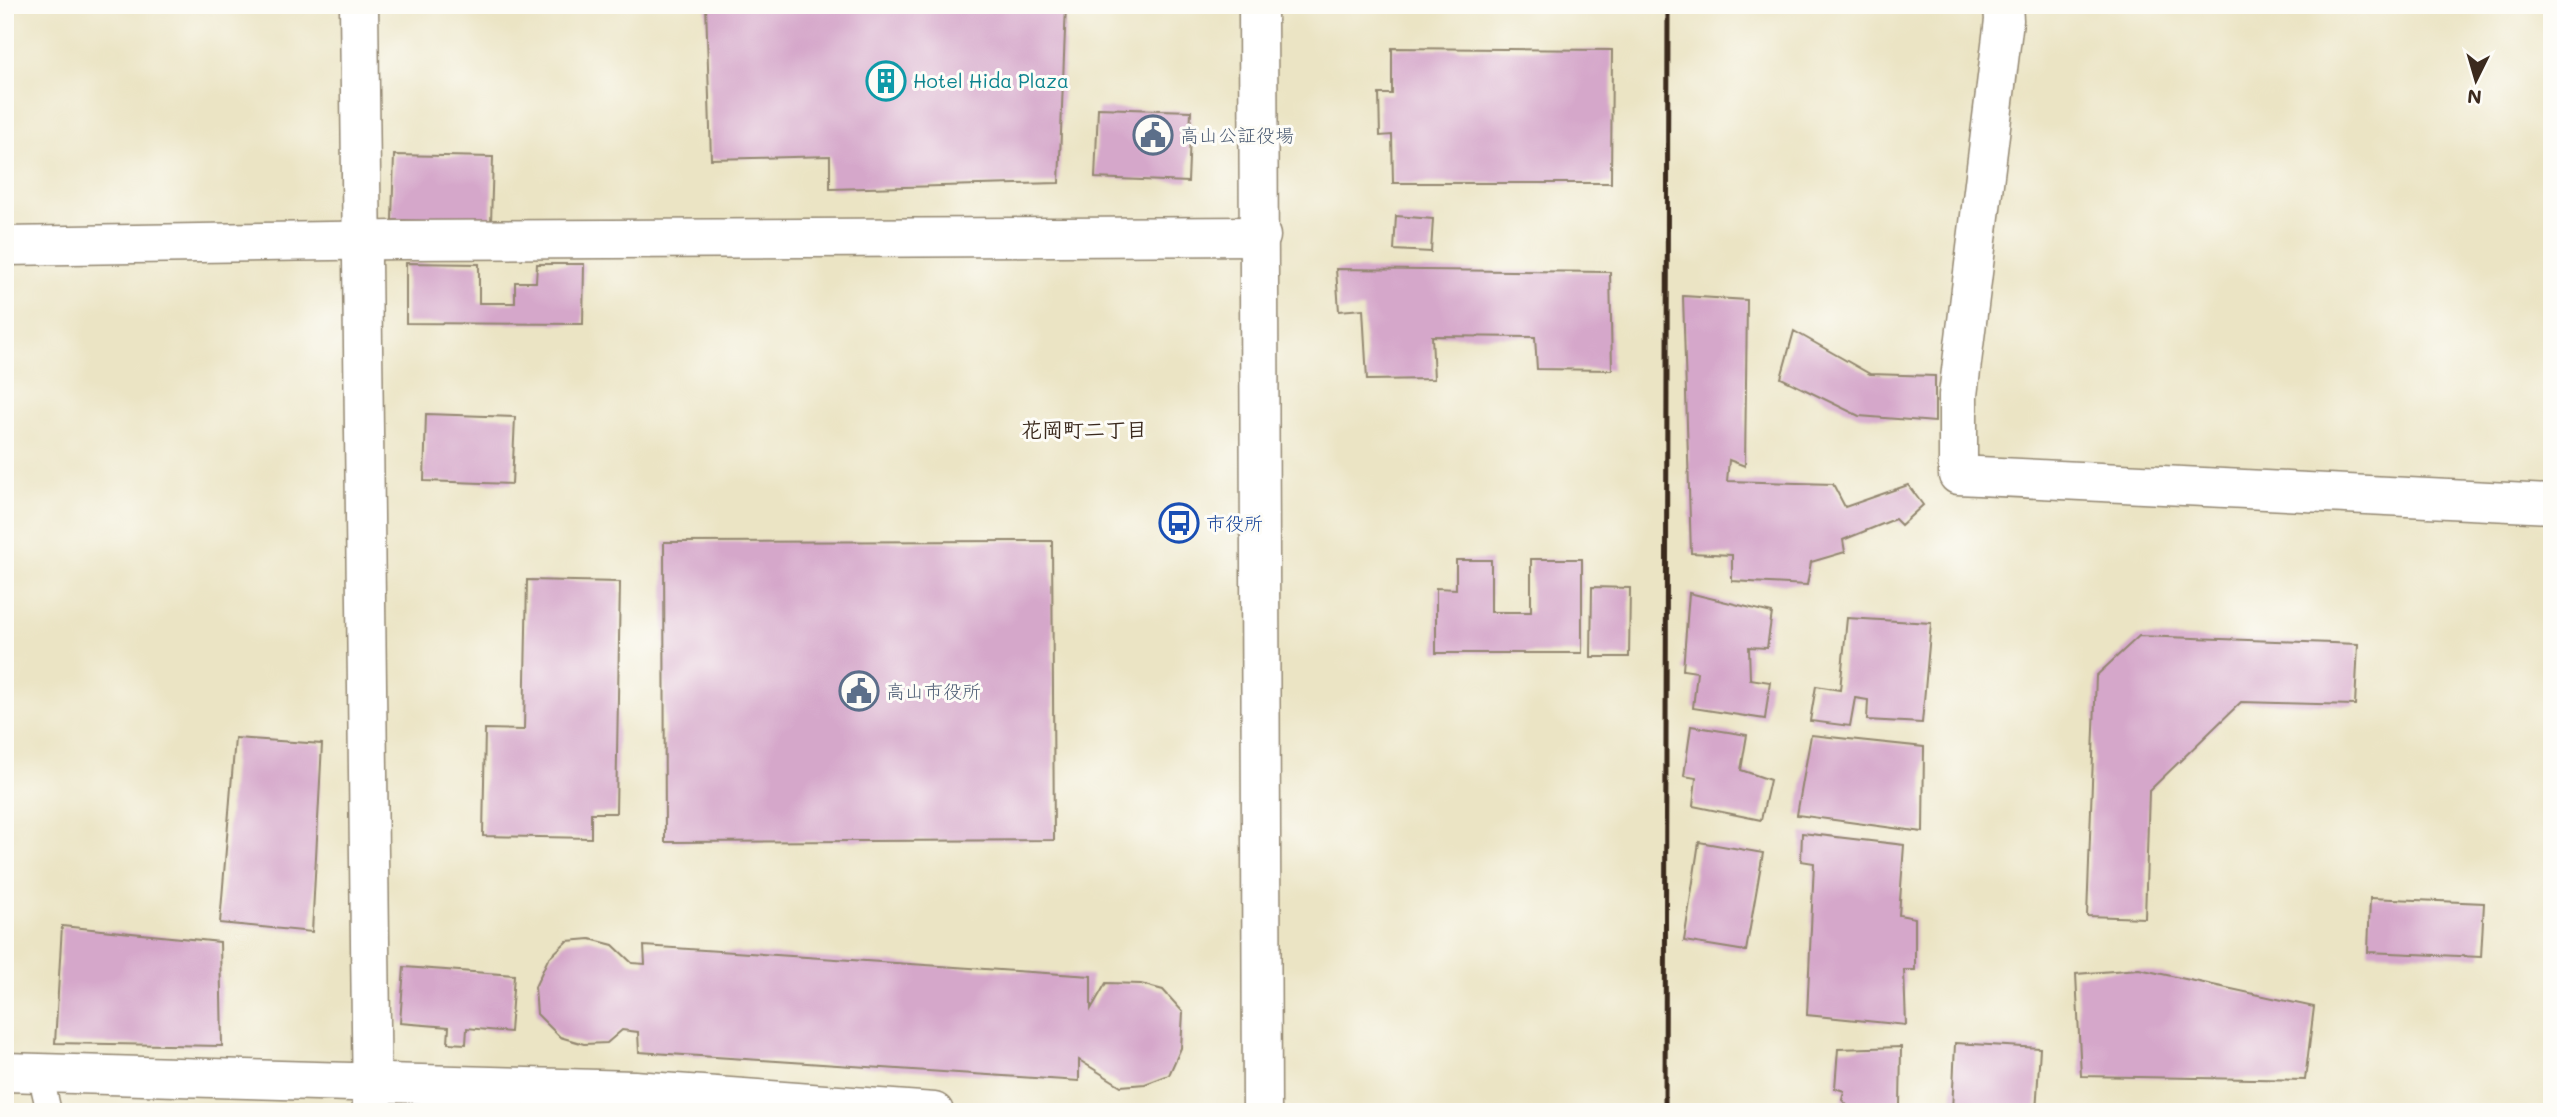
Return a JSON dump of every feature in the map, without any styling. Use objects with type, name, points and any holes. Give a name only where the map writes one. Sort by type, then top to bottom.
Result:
[{"type":"street","points":[[359,5],[372,1097]]},
{"type":"street","points":[[1258,5],[1261,236],[1262,1112]]},
{"type":"street","points":[[2003,5],[2002,34],[1958,395],[1958,475],[2552,504]]},
{"type":"street","points":[[5,246],[363,240],[1261,236]]},
{"type":"street","points":[[23,1072],[372,1097],[634,1101],[934,1112]]},
{"type":"lane","points":[[23,1072],[49,1112]]},
{"type":"building","name":"Hotel Hida Plaza","points":[[706,5],[1066,5],[1059,183],[830,189],[830,156],[711,159]]},
{"type":"building","points":[[1392,48],[1612,50],[1611,183],[1393,183],[1392,135],[1380,136],[1379,94],[1392,94]]},
{"type":"building","points":[[1098,108],[1191,111],[1188,182],[1095,178]]},
{"type":"building","points":[[394,155],[493,157],[491,223],[392,220]]},
{"type":"building","points":[[1396,216],[1433,219],[1431,252],[1394,250]]},
{"type":"building","points":[[406,263],[479,264],[479,303],[515,303],[515,282],[536,282],[537,264],[584,264],[583,324],[406,323]]},
{"type":"building","points":[[1336,269],[1610,272],[1612,370],[1537,369],[1535,337],[1432,336],[1434,379],[1367,380],[1363,309],[1339,311]]},
{"type":"building","points":[[1683,296],[1747,300],[1745,466],[1729,460],[1727,481],[1833,484],[1845,507],[1908,485],[1923,505],[1901,525],[1895,519],[1843,540],[1845,552],[1811,562],[1807,585],[1732,581],[1732,555],[1691,553]]},
{"type":"building","points":[[1794,331],[1870,374],[1935,376],[1935,422],[1859,416],[1781,378]]},
{"type":"building","points":[[426,414],[515,417],[512,484],[424,481]]},
{"type":"building","name":"高山市役所","points":[[1052,541],[1054,840],[665,842],[664,542]]},
{"type":"building","points":[[1531,559],[1582,559],[1582,653],[1436,653],[1436,588],[1456,589],[1456,560],[1491,560],[1491,612],[1531,612]]},
{"type":"building","points":[[527,580],[620,582],[616,813],[591,813],[591,838],[483,836],[485,729],[524,730]]},
{"type":"building","points":[[1592,587],[1630,588],[1629,657],[1591,657]]},
{"type":"building","points":[[1689,593],[1772,613],[1767,648],[1749,647],[1750,679],[1770,682],[1765,719],[1693,708],[1697,672],[1683,670]]},
{"type":"building","points":[[1847,618],[1931,623],[1922,723],[1867,720],[1868,700],[1855,698],[1850,726],[1810,721],[1816,686],[1840,690]]},
{"type":"building","points":[[2139,636],[2358,644],[2355,705],[2241,702],[2149,791],[2145,918],[2087,916],[2096,676]]},
{"type":"building","points":[[1691,726],[1747,735],[1741,770],[1770,780],[1761,820],[1693,806],[1696,778],[1684,776]]},
{"type":"building","points":[[1811,735],[1924,747],[1923,832],[1797,815]]},
{"type":"building","points":[[235,738],[322,744],[312,932],[220,923]]},
{"type":"building","points":[[1802,833],[1904,845],[1899,915],[1915,918],[1915,970],[1904,970],[1906,1025],[1807,1015],[1814,863],[1801,861]]},
{"type":"building","points":[[1699,842],[1763,853],[1746,951],[1684,941]]},
{"type":"building","points":[[2370,898],[2484,903],[2481,957],[2368,952]]},
{"type":"building","points":[[62,926],[220,942],[222,1046],[55,1043]]},
{"type":"building","points":[[590,939],[613,945],[632,963],[645,964],[644,946],[1091,976],[1091,1009],[1106,983],[1141,984],[1163,990],[1183,1012],[1181,1048],[1169,1075],[1145,1084],[1121,1086],[1079,1060],[1079,1081],[639,1052],[638,1032],[622,1030],[607,1043],[584,1044],[560,1037],[537,1014],[535,987],[548,959],[567,941]]},
{"type":"building","points":[[404,967],[514,975],[510,1032],[467,1028],[466,1044],[448,1043],[449,1027],[400,1023]]},
{"type":"building","points":[[2139,969],[2314,1007],[2305,1080],[2081,1076],[2076,974]]},
{"type":"building","points":[[1955,1043],[2040,1048],[2036,1112],[1952,1112]]},
{"type":"building","points":[[1901,1047],[1900,1106],[1905,1112],[1853,1112],[1842,1100],[1844,1091],[1835,1088],[1838,1049]]},
{"type":"building","points":[[499,1100],[597,1108],[597,1112],[499,1112]]},
{"type":"railway","points":[[1665,1112],[1668,5]]},
{"type":"place","name":"Hotel Hida Plaza","points":[[886,81]]},
{"type":"place","name":"高山公証役場","points":[[1153,135]]},
{"type":"place","name":"市役所","points":[[1179,523]]},
{"type":"place","name":"高山市役所","points":[[859,691]]},
{"type":"district","name":"花岡町二丁目","points":[[1084,430]]}]
